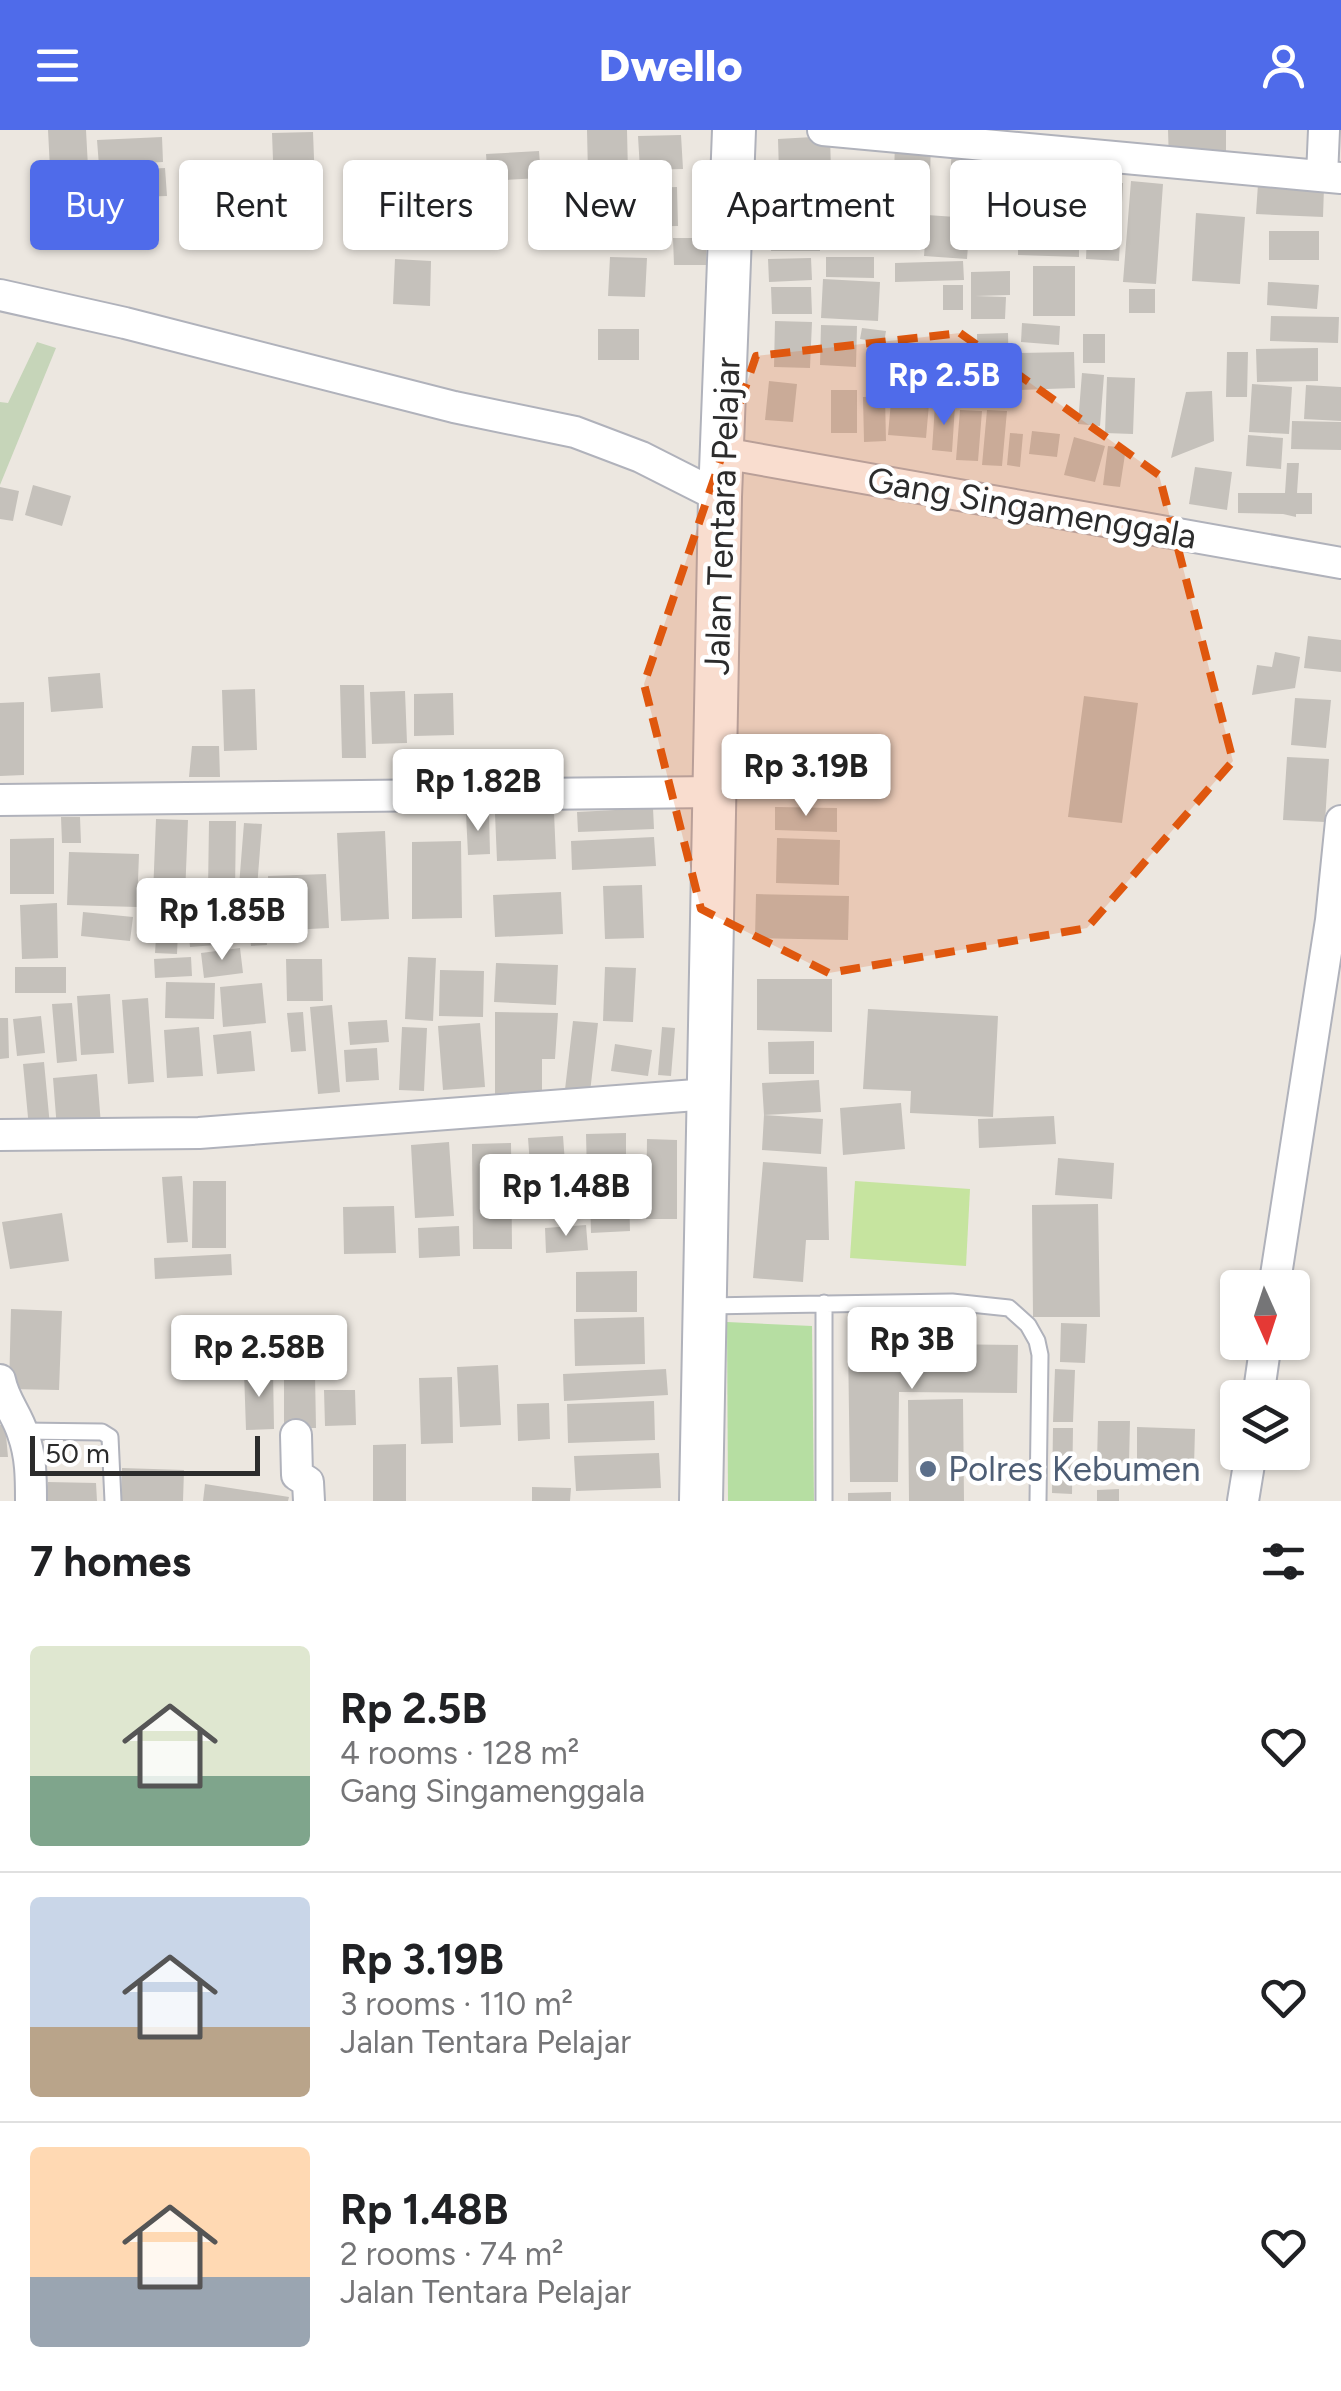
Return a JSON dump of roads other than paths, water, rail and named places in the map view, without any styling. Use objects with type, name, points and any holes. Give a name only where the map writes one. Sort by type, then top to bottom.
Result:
[{"type":"main road","name":"Jalan Tentara Pelajar","points":[[701,1501],[720,497],[734,130]]},
{"type":"street","points":[[823,130],[1331,177],[1324,130]]},
{"type":"street","points":[[0,295],[575,432],[641,457],[720,497]]},
{"type":"street","name":"Gang Singamenggala","points":[[723,453],[1341,563]]},
{"type":"street","points":[[0,800],[716,792]]},
{"type":"street","points":[[1277,1270],[1331,920],[1341,821]]},
{"type":"street","points":[[0,1135],[199,1133],[709,1094]]},
{"type":"street","points":[[0,1380],[3,1398],[22,1431],[30,1464],[31,1501]]},
{"type":"street","points":[[296,1435],[297,1475],[308,1482],[310,1501]]},
{"type":"street","points":[[1244,1501],[1248,1470]]},
{"type":"lane","points":[[703,1306],[952,1302],[1009,1308],[1028,1325],[1038,1341],[1038,1501]]},
{"type":"lane","points":[[824,1303],[824,1501]]},
{"type":"lane","points":[[22,1431],[102,1432],[110,1437],[113,1501]]},
{"type":"place","name":"Polres Kebumen","points":[[928,1469]]}]
